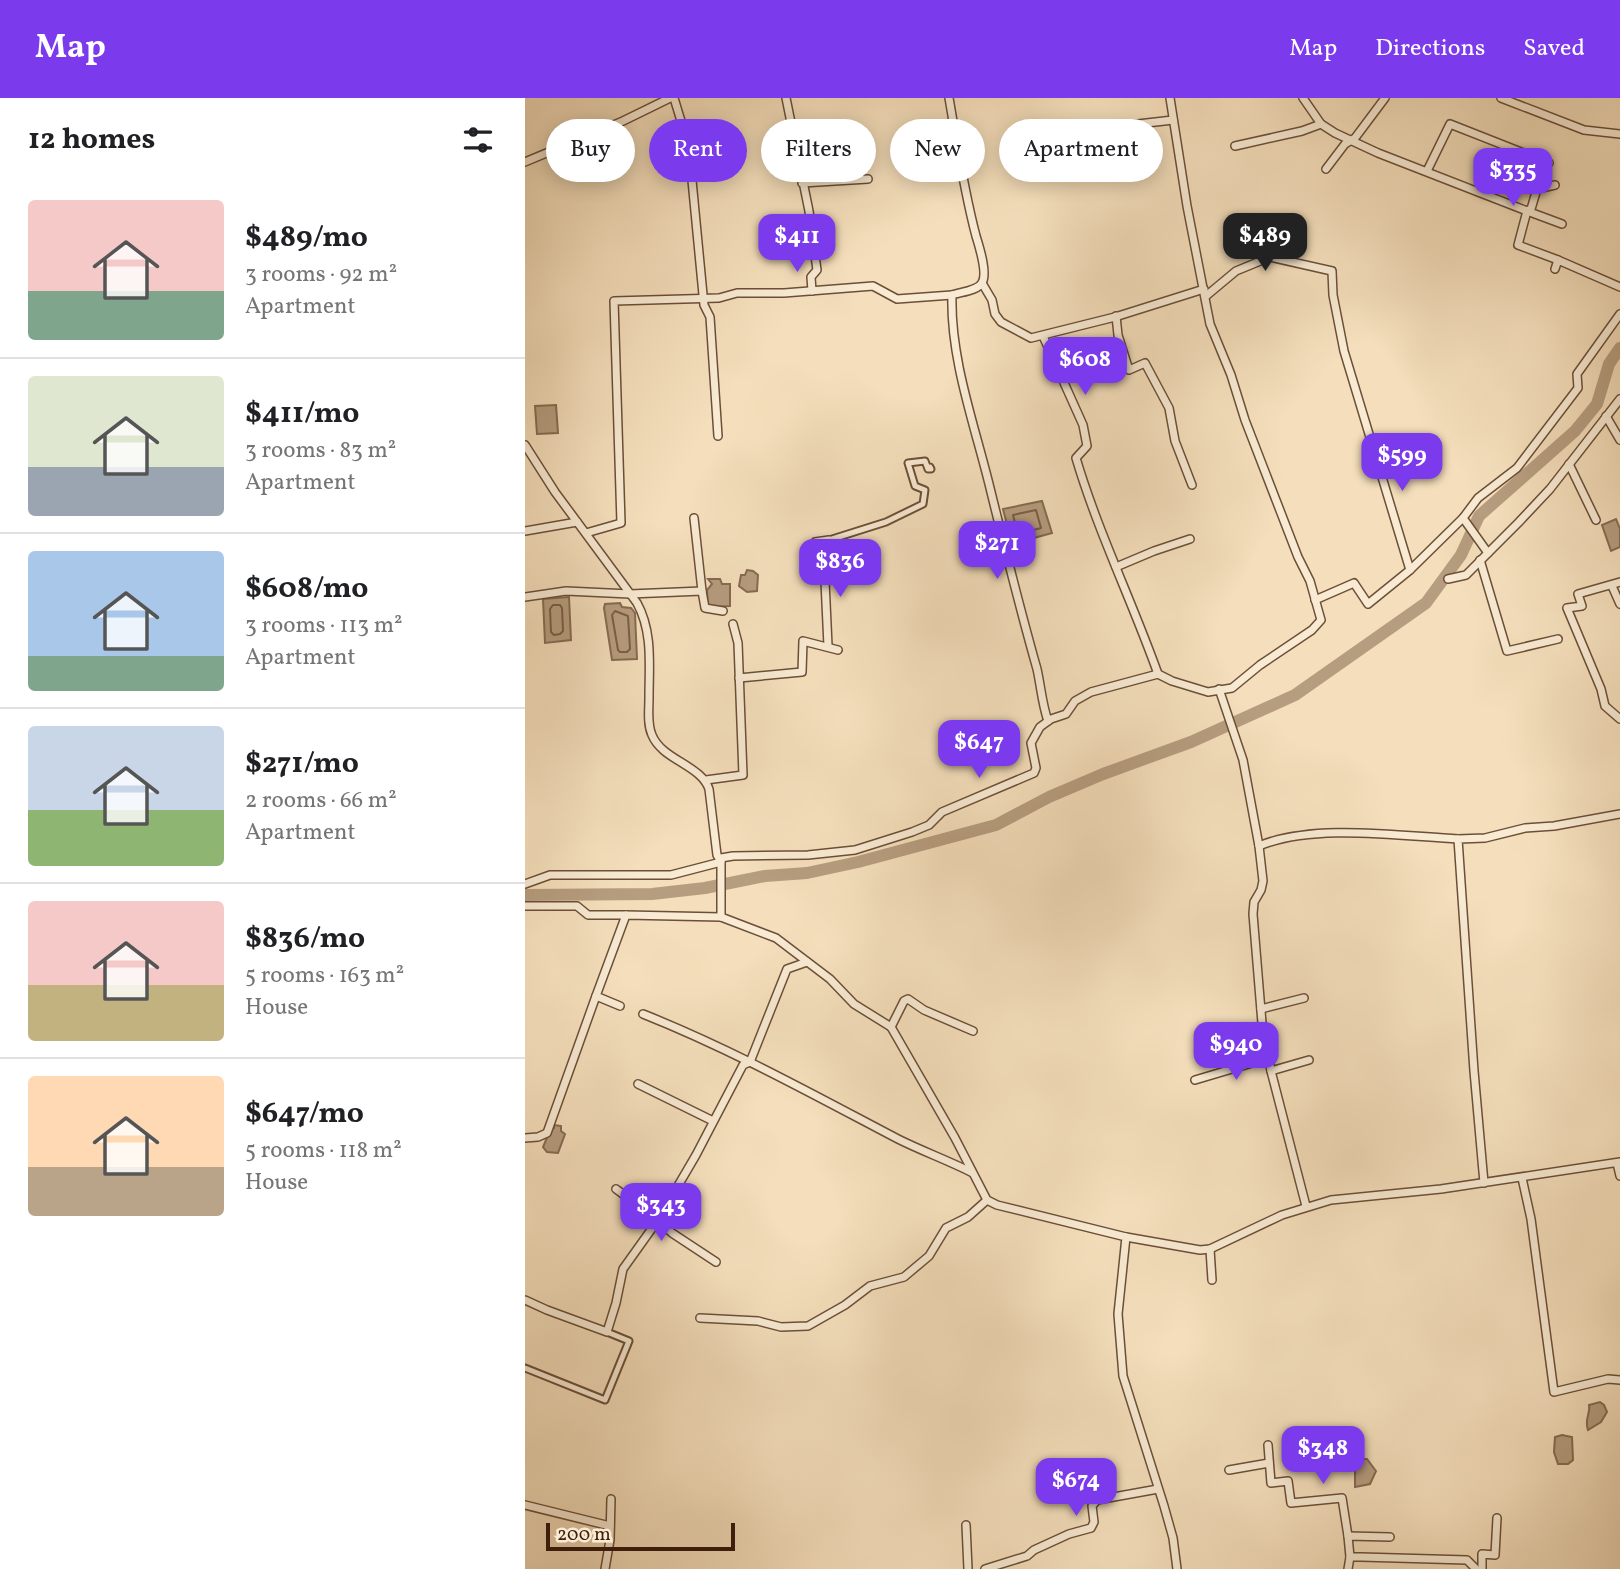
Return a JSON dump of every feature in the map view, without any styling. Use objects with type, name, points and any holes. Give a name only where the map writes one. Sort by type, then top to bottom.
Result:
[{"type":"street","points":[[525,162],[672,98],[681,121],[691,170],[704,305],[710,317],[718,436]]},
{"type":"street","points":[[786,98],[810,211],[817,270],[811,277],[812,291]]},
{"type":"street","points":[[949,98],[970,213],[982,256],[982,284],[1001,322],[1031,338],[1205,293],[1235,271],[1270,257],[1332,271],[1333,295],[1348,365],[1410,570]]},
{"type":"street","points":[[721,917],[721,858],[745,855],[808,855],[855,850],[929,825],[942,812],[1034,773],[1036,768],[1031,744],[1040,727],[1066,715],[1075,701],[1091,692],[1158,674],[1208,692],[1232,688],[1312,630],[1321,620],[1310,581],[1298,557],[1210,324],[1170,98]]},
{"type":"street","points":[[1303,98],[1321,124],[1350,140],[1562,224]]},
{"type":"street","points":[[1326,169],[1350,140],[1355,138],[1385,98]]},
{"type":"street","points":[[1501,98],[1584,130],[1620,134]]},
{"type":"street","points":[[1163,121],[1173,120]]},
{"type":"street","points":[[1235,146],[1321,124]]},
{"type":"street","points":[[1427,172],[1450,124],[1549,163]]},
{"type":"street","points":[[802,183],[818,182]]},
{"type":"street","points":[[1555,185],[1537,188],[1531,209],[1527,211],[1518,245],[1620,286]]},
{"type":"street","points":[[1555,269],[1558,260]]},
{"type":"street","points":[[586,533],[621,523],[614,301],[719,298],[737,293],[873,286],[897,299],[952,295],[982,284]]},
{"type":"street","points":[[952,295],[952,316],[962,381],[1048,721]]},
{"type":"street","points":[[1315,600],[1354,583],[1368,604],[1410,570],[1463,518],[1478,498],[1517,468],[1540,440],[1578,388],[1577,374],[1620,314]]},
{"type":"street","points":[[1115,316],[1129,370],[1145,363],[1169,408],[1175,441],[1192,485]]},
{"type":"street","points":[[1043,336],[1083,425],[1087,446],[1076,458],[1092,510],[1158,674]]},
{"type":"street","points":[[1448,579],[1466,575],[1527,514],[1620,400]]},
{"type":"street","points":[[1606,416],[1620,440]]},
{"type":"street","points":[[525,445],[646,620],[649,722],[652,737],[680,763],[706,780],[743,775],[738,643],[733,624]]},
{"type":"street","points":[[828,646],[825,581],[818,573],[815,542],[886,522],[923,504],[925,490],[915,486],[908,464],[925,461],[928,469],[931,469],[930,467]]},
{"type":"street","points":[[1569,464],[1596,520]]},
{"type":"street","points":[[694,518],[699,580],[705,608],[723,611]]},
{"type":"street","points":[[1463,518],[1487,553]]},
{"type":"street","points":[[525,531],[577,522]]},
{"type":"street","points":[[1116,567],[1190,539]]},
{"type":"street","points":[[1480,560],[1507,651],[1558,639]]},
{"type":"street","points":[[1620,604],[1616,584],[1578,594],[1581,606],[1567,608],[1601,689],[1605,706],[1620,719]]},
{"type":"street","points":[[525,597],[566,591],[630,594],[702,591]]},
{"type":"street","points":[[739,678],[802,672],[803,641],[838,650]]},
{"type":"street","points":[[1219,689],[1243,760],[1259,846],[1263,881],[1254,902],[1253,914],[1261,1009],[1271,1070],[1306,1206]]},
{"type":"street","points":[[706,780],[717,855],[721,862]]},
{"type":"street","points":[[1259,846],[1293,836],[1331,834],[1485,838],[1525,828],[1554,826],[1620,814]]},
{"type":"street","points":[[1458,839],[1484,1183]]},
{"type":"street","points":[[525,884],[550,875],[671,875],[721,862]]},
{"type":"street","points":[[525,906],[577,906],[588,915],[721,917],[776,938],[830,979],[854,1004],[891,1027],[955,1138],[987,1200],[997,1205],[1125,1237],[1200,1250],[1210,1249],[1282,1215],[1331,1200],[1523,1178],[1618,1163],[1620,1177]]},
{"type":"street","points":[[525,1138],[547,1133],[626,915]]},
{"type":"street","points":[[607,1332],[623,1269],[659,1220],[743,1065],[750,1062],[787,970],[807,962]]},
{"type":"street","points":[[596,996],[620,1006]]},
{"type":"street","points":[[1261,1009],[1304,998]]},
{"type":"street","points":[[891,1027],[904,1001],[908,999],[924,1010],[973,1031]]},
{"type":"street","points":[[643,1014],[750,1062],[900,1140],[971,1172]]},
{"type":"street","points":[[1195,1080],[1269,1058]]},
{"type":"street","points":[[1271,1070],[1309,1060]]},
{"type":"street","points":[[638,1084],[713,1121]]},
{"type":"street","points":[[1523,1178],[1554,1392],[1608,1379],[1620,1380]]},
{"type":"street","points":[[616,1189],[659,1220],[672,1233],[716,1262]]},
{"type":"street","points":[[700,1318],[758,1321],[781,1327],[808,1326],[845,1305],[870,1286],[904,1277],[929,1256],[946,1228],[968,1217],[987,1200]]},
{"type":"street","points":[[1125,1237],[1118,1314],[1122,1368],[1173,1538],[1177,1569]]},
{"type":"street","points":[[1210,1249],[1212,1280]]},
{"type":"street","points":[[525,1300],[629,1341],[605,1400],[525,1368]]},
{"type":"street","points":[[1268,1445],[1271,1483],[1288,1481],[1291,1503],[1342,1498],[1350,1557],[1348,1569]]},
{"type":"street","points":[[1229,1470],[1269,1463]]},
{"type":"street","points":[[985,1569],[1027,1556],[1069,1534],[1091,1528],[1094,1522],[1092,1506],[1097,1500],[1158,1489]]},
{"type":"street","points":[[605,1569],[611,1499]]},
{"type":"street","points":[[525,1505],[610,1525]]},
{"type":"street","points":[[1482,1569],[1482,1554],[1495,1555],[1497,1518]]},
{"type":"street","points":[[966,1525],[968,1569]]},
{"type":"street","points":[[1348,1536],[1390,1537]]},
{"type":"street","points":[[1350,1557],[1468,1560],[1476,1569]]},
{"type":"street","points":[[1429,1558],[1429,1569]]},
{"type":"water","points":[[556,405],[558,433],[537,434],[535,406]]},
{"type":"water","points":[[1042,501],[1052,533],[1012,544],[1003,509]]},
{"type":"water","points":[[1616,519],[1620,529],[1620,547],[1611,551],[1602,525]]},
{"type":"water","points":[[747,570],[758,575],[757,591],[747,592],[739,586],[741,575],[745,575]]},
{"type":"water","points":[[708,579],[720,579],[722,584],[730,584],[730,606],[708,607],[707,590],[712,584]]},
{"type":"water","points":[[569,597],[571,640],[545,643],[543,599]]},
{"type":"water","points":[[620,603],[622,607],[631,608],[635,613],[637,659],[612,660],[604,608],[605,604]]},
{"type":"water","points":[[554,1125],[561,1126],[561,1131],[565,1134],[558,1153],[547,1152],[543,1147]]},
{"type":"water","points":[[1600,1402],[1607,1412],[1601,1422],[1588,1430],[1589,1405]]},
{"type":"water","points":[[1555,1437],[1572,1437],[1573,1460],[1568,1464],[1558,1464],[1554,1452]]},
{"type":"water","points":[[1367,1459],[1376,1471],[1370,1484],[1355,1487],[1355,1462]]},
{"type":"waterway","points":[[525,895],[652,894],[705,888],[765,876],[807,873],[858,862],[996,825],[1049,797],[1191,742],[1295,695],[1426,603],[1461,555],[1479,516],[1575,431],[1597,404],[1609,364],[1620,348]]}]
